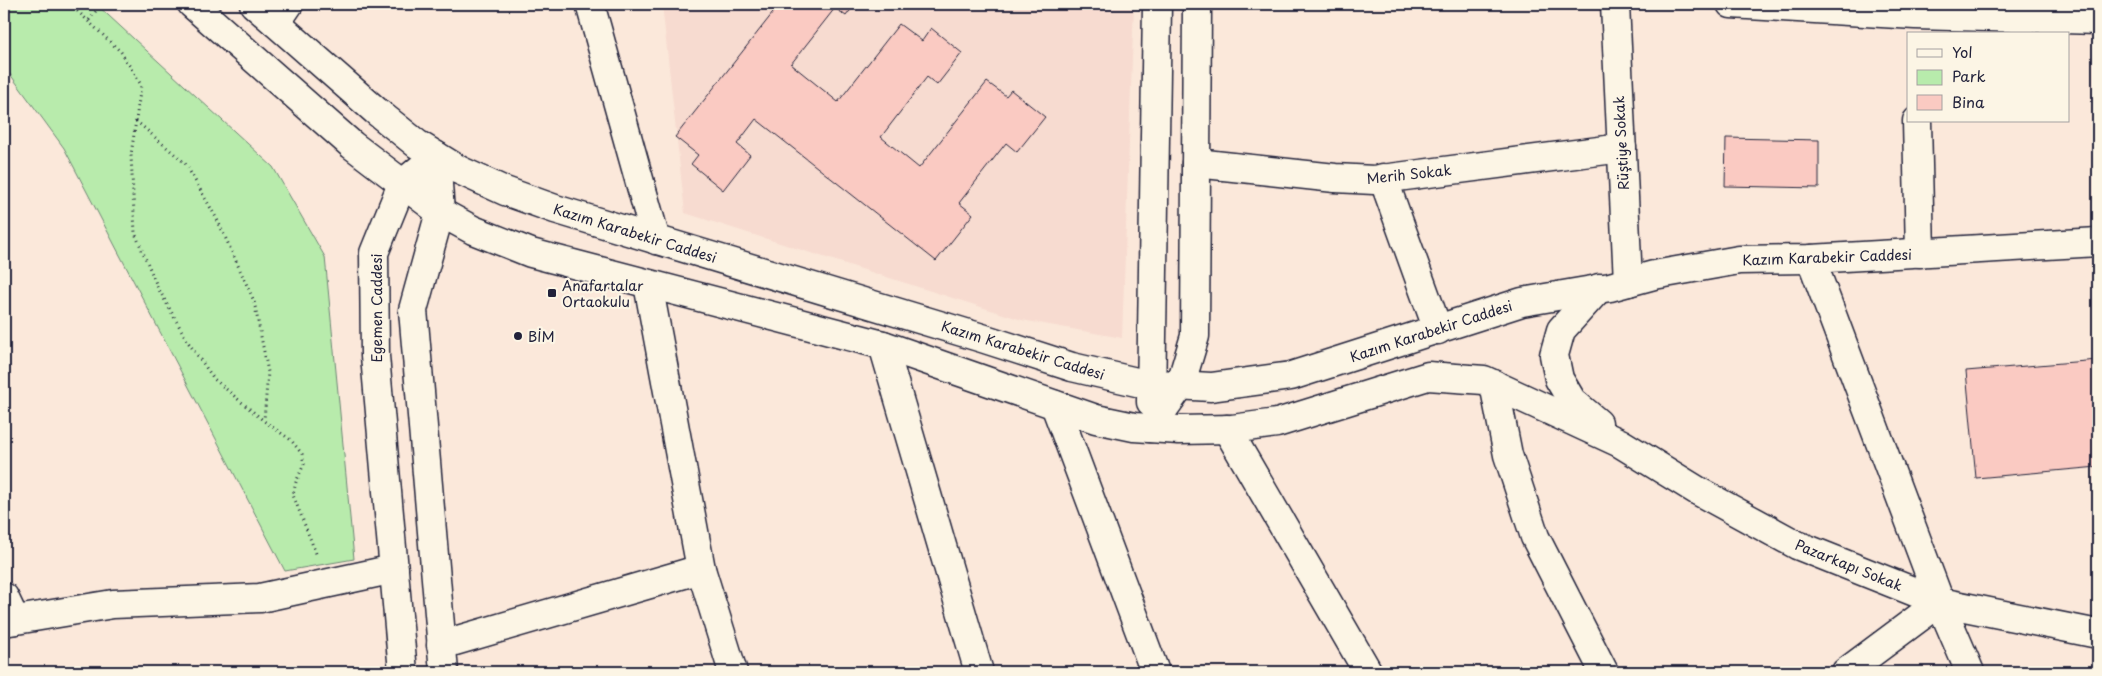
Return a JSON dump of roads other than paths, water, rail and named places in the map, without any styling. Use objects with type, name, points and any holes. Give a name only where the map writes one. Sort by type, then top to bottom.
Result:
[{"type":"street","points":[[192,4],[352,145],[440,212],[473,230],[532,253],[883,345],[1096,419],[1134,427],[1179,430],[1277,423],[1428,376],[1484,380],[1620,443]]},
{"type":"street","name":"Kazım Karabekir Caddesi","points":[[254,4],[283,14],[376,110],[417,144],[459,170],[505,191],[555,209],[1072,367],[1141,383],[1211,387],[1292,376],[1522,302],[1739,260],[1812,259],[2098,242]]},
{"type":"street","points":[[1150,428],[1157,4]]},
{"type":"street","points":[[1150,428],[1180,386],[1195,336],[1197,4]]},
{"type":"street","name":"Rüştiye Sokak","points":[[1614,4],[1628,282]]},
{"type":"street","points":[[1730,4],[1915,17],[2098,20]]},
{"type":"street","points":[[588,5],[656,240]]},
{"type":"street","points":[[1917,122],[1920,253]]},
{"type":"street","name":"Merih Sokak","points":[[1196,163],[1335,178],[1383,178],[1622,148]]},
{"type":"street","points":[[436,156],[440,212],[412,310],[444,672]]},
{"type":"street","name":"Egemen Caddesi","points":[[403,672],[375,356],[374,253],[402,184],[436,156]]},
{"type":"street","points":[[1383,178],[1438,330]]},
{"type":"street","points":[[1812,259],[1940,602],[1970,672]]},
{"type":"street","points":[[648,284],[701,569],[733,672]]},
{"type":"street","points":[[1599,288],[1561,330],[1554,355],[1559,379],[1572,401],[1620,443]]},
{"type":"street","points":[[883,345],[979,672]]},
{"type":"street","points":[[1494,384],[1508,455],[1535,538],[1604,672]]},
{"type":"street","points":[[1055,405],[1155,672]]},
{"type":"street","points":[[1228,428],[1368,672]]},
{"type":"street","name":"Pazarkapı Sokak","points":[[1620,443],[1698,491],[1797,545],[1940,602],[2098,634]]},
{"type":"street","points":[[8,613],[113,604],[260,598],[394,569]]},
{"type":"street","points":[[442,644],[701,569]]},
{"type":"street","points":[[1846,672],[1940,602]]},
{"type":"place","name":"Anafartalar Ortaokulu","points":[[552,293]]},
{"type":"place","name":"BİM","points":[[518,336]]}]
